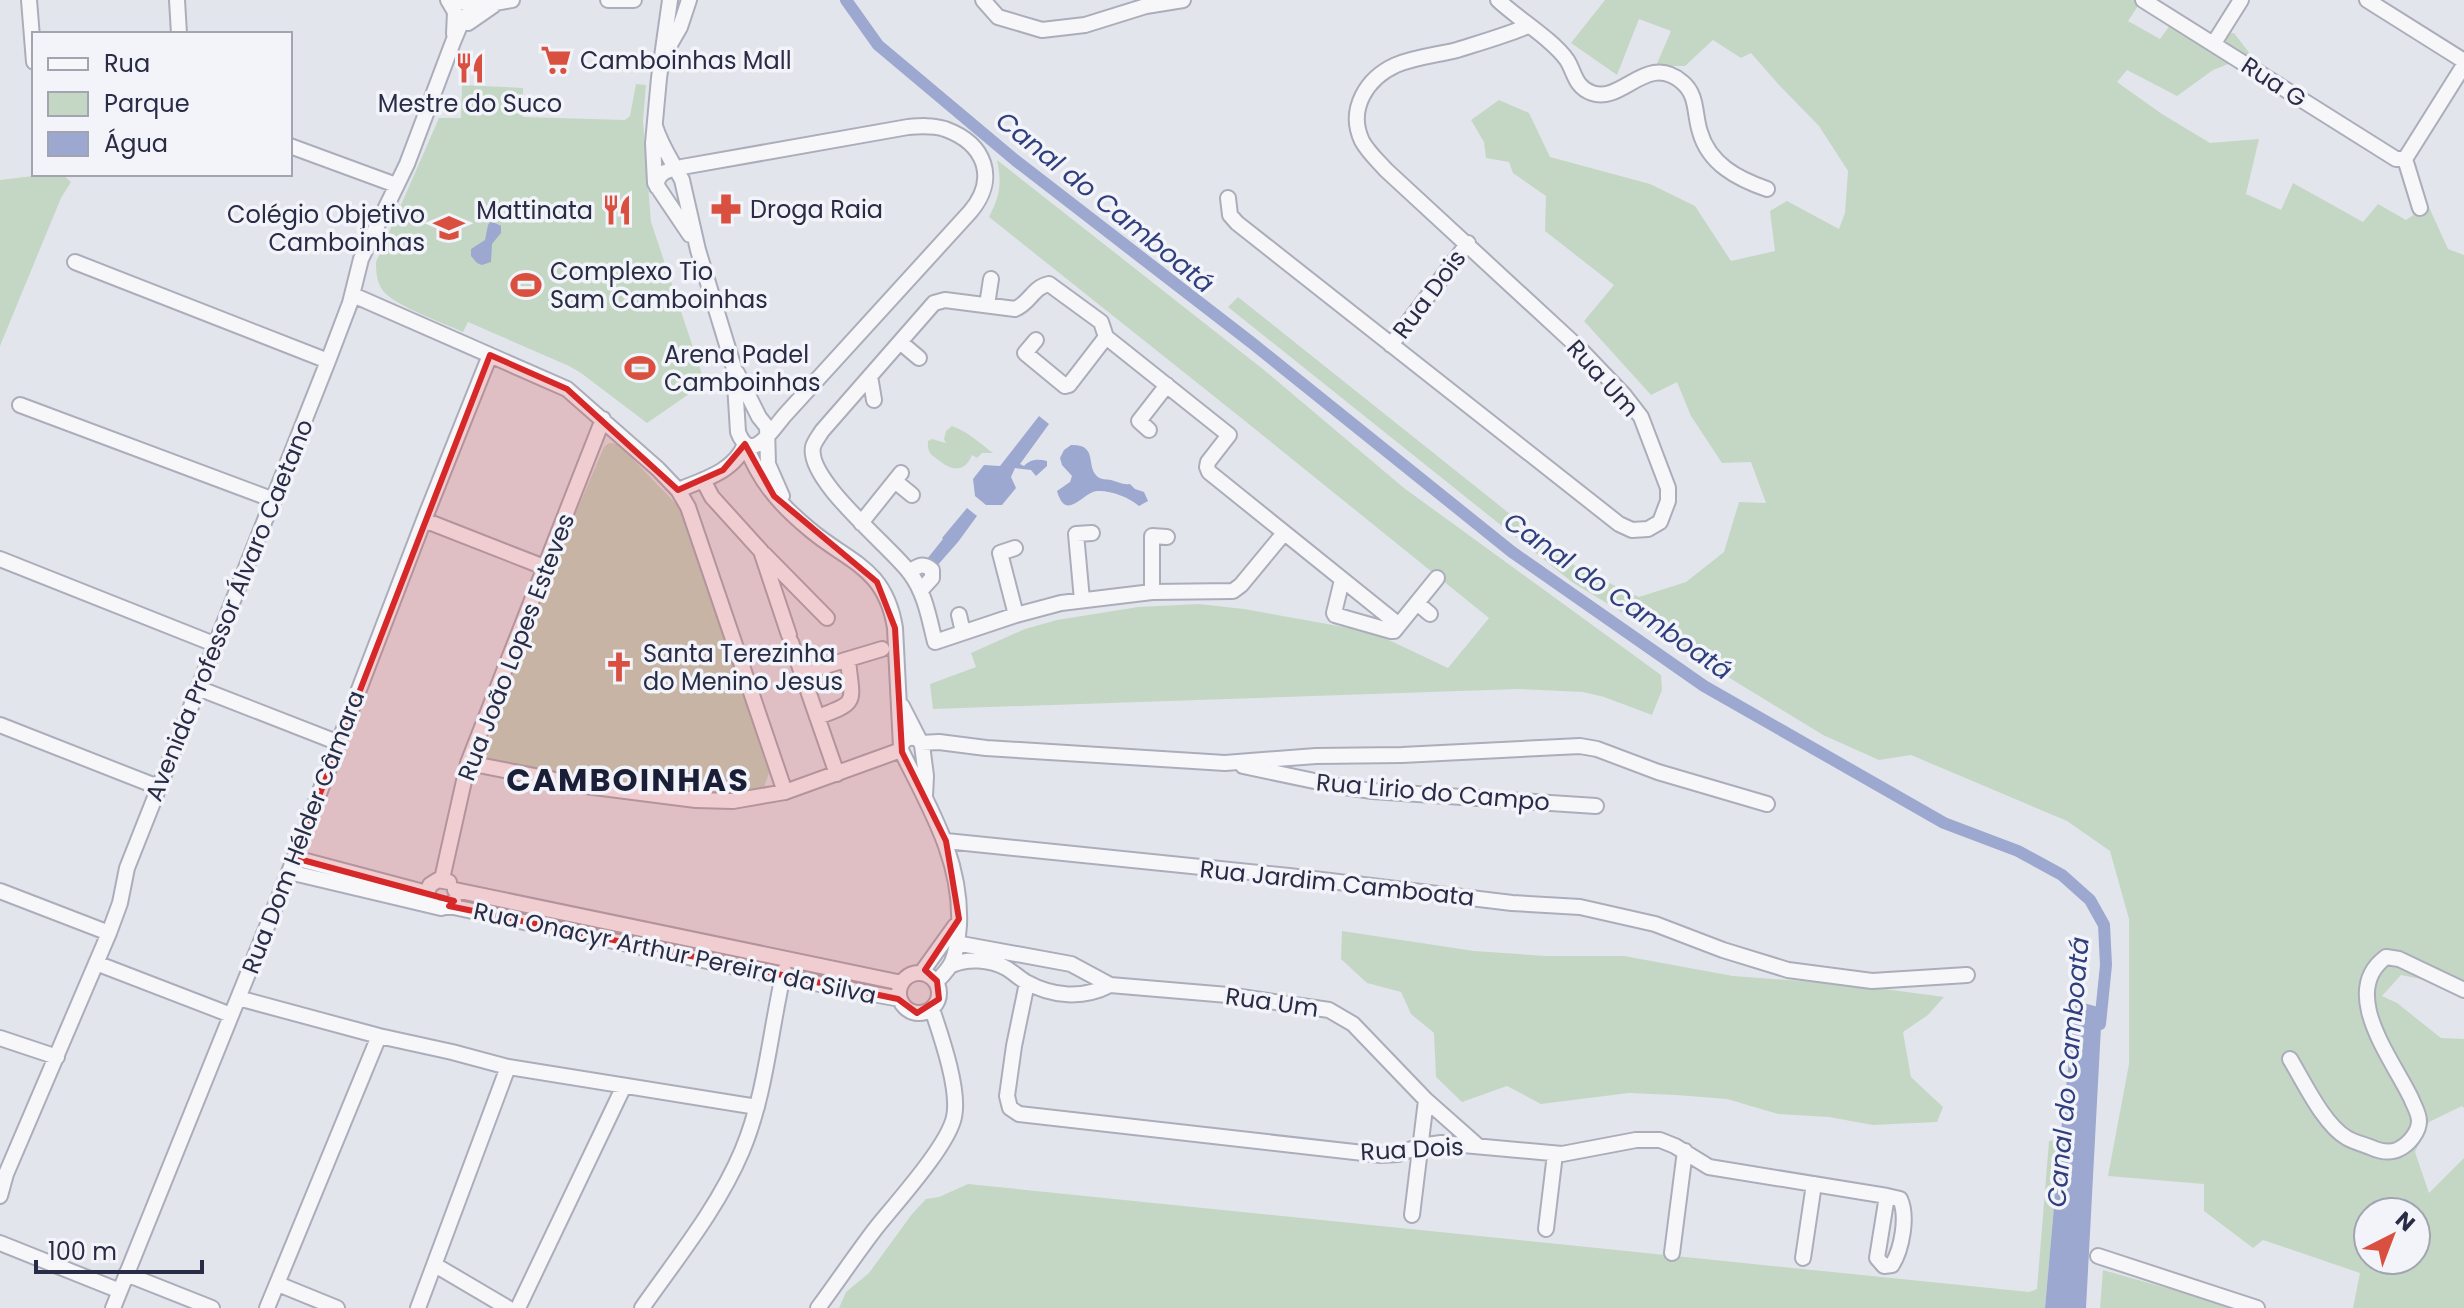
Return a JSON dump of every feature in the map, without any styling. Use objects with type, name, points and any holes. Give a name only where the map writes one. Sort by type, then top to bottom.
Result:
[{"type":"street","points":[[29,0],[32,37]]},
{"type":"street","points":[[177,0],[179,32]]},
{"type":"street","points":[[448,0],[455,12],[452,44]]},
{"type":"street","points":[[452,44],[479,14],[494,5],[512,0]]},
{"type":"street","points":[[608,0],[634,0]]},
{"type":"street","points":[[670,0],[653,143],[658,188],[698,250]]},
{"type":"street","points":[[662,59],[676,36],[689,0]]},
{"type":"street","points":[[983,0],[998,17],[1042,30],[1085,25],[1146,6],[1183,0]]},
{"type":"street","name":"Rua G","points":[[2143,0],[2396,159],[2405,159]]},
{"type":"street","points":[[2214,43],[2241,0]]},
{"type":"street","points":[[2367,0],[2464,63],[2405,159],[2420,208]]},
{"type":"street","points":[[470,2],[494,5]]},
{"type":"street","name":"Avenida Professor Álvaro Caetano","points":[[0,1196],[3,1177],[109,933],[120,903],[127,868],[328,361],[353,295],[361,259],[407,164],[470,2]]},
{"type":"street","points":[[1500,2],[1558,51],[1583,89],[1595,95],[1609,93],[1656,72],[1681,80],[1691,91],[1700,133],[1710,152],[1723,168],[1767,189]]},
{"type":"street","points":[[1491,37],[1497,27],[1500,2]]},
{"type":"street","points":[[1491,37],[1528,26]]},
{"type":"street","name":"Rua Um","points":[[1228,198],[1230,215],[1237,223],[1619,524],[1632,530],[1648,529],[1660,522],[1668,501],[1668,488],[1641,417],[1624,395],[1580,349],[1371,154],[1362,140],[1357,109],[1367,89],[1383,72],[1399,64],[1491,37]]},
{"type":"street","points":[[655,126],[660,144],[683,186],[698,250],[734,368],[759,417],[766,424],[770,473],[792,514]]},
{"type":"street","points":[[698,165],[678,193],[664,195],[658,188],[659,175],[675,168],[928,126],[959,136],[977,151],[987,175],[979,201],[767,436],[758,445],[745,444]]},
{"type":"street","points":[[292,147],[396,185]]},
{"type":"street","name":"Rua Dois","points":[[1391,345],[1468,243]]},
{"type":"street","points":[[75,262],[328,361]]},
{"type":"street","points":[[987,305],[991,279]]},
{"type":"street","points":[[1284,533],[1233,591],[1152,592],[1082,600],[1016,615],[935,642],[921,590],[932,578],[932,570],[922,565],[909,572],[861,523],[825,479],[813,458],[813,448],[822,431],[934,303],[945,300],[1020,307],[1039,286],[1049,284],[1101,322],[1106,337],[1229,435],[1207,467],[1209,472],[1245,494],[1284,533],[1314,548],[1342,580],[1381,602],[1399,625]]},
{"type":"street","points":[[353,295],[567,389],[678,490],[688,507],[723,604],[785,792]]},
{"type":"street","points":[[1036,340],[1025,353],[1065,386],[1069,385],[1106,337]]},
{"type":"street","points":[[900,342],[919,358]]},
{"type":"street","name":"Rua Dom Hélder Câmara","points":[[113,1308],[292,865],[490,355]]},
{"type":"street","points":[[734,368],[739,437],[760,477],[792,514],[855,560],[877,582],[893,615],[902,751],[946,841],[957,877],[959,919],[952,965],[937,981]]},
{"type":"street","points":[[870,376],[874,400]]},
{"type":"street","points":[[1149,430],[1139,421],[1167,385]]},
{"type":"street","points":[[20,405],[274,500]]},
{"type":"street","points":[[738,428],[746,417],[777,414],[792,407]]},
{"type":"street","name":"Rua João Lopes Esteves","points":[[442,879],[468,763],[603,419]]},
{"type":"street","points":[[678,490],[723,470],[735,460],[745,444]]},
{"type":"street","points":[[861,523],[898,477],[912,495]]},
{"type":"street","points":[[703,480],[712,497],[827,618]]},
{"type":"street","points":[[424,520],[544,567]]},
{"type":"street","points":[[1082,600],[1076,534],[1092,533]]},
{"type":"street","points":[[1152,592],[1152,536],[1167,537]]},
{"type":"street","points":[[1015,548],[1000,553],[1016,615]]},
{"type":"street","points":[[761,551],[837,774]]},
{"type":"street","points":[[0,559],[214,644]]},
{"type":"street","points":[[1342,580],[1335,615],[1394,631],[1437,578]]},
{"type":"street","points":[[1417,603],[1430,614]]},
{"type":"street","points":[[959,615],[963,632]]},
{"type":"street","points":[[802,673],[882,649]]},
{"type":"street","points":[[817,717],[850,703],[848,660]]},
{"type":"street","points":[[198,688],[339,743]]},
{"type":"street","points":[[900,702],[921,745],[926,776],[925,798]]},
{"type":"street","points":[[0,725],[158,787]]},
{"type":"street","points":[[468,763],[586,786],[696,800],[733,801],[785,792],[902,751],[907,739],[914,738],[921,745]]},
{"type":"street","name":"Rua Lirio do Campo","points":[[921,745],[939,742],[999,749],[1225,763],[1316,756],[1580,746],[1767,804]]},
{"type":"street","name":"Rua Lirio do Campo","points":[[1225,763],[1372,791],[1596,806]]},
{"type":"street","name":"Rua Jardim Camboata","points":[[946,841],[1289,876],[1512,903],[1580,907],[1655,924],[1788,970],[1872,981],[1967,975]]},
{"type":"street","points":[[292,865],[430,899],[441,908],[449,906],[455,899],[455,890],[442,879],[430,885],[430,899]]},
{"type":"street","name":"Rua Onacyr Arthur Pereira da Silva","points":[[455,890],[902,983]]},
{"type":"street","points":[[0,891],[109,933]]},
{"type":"street","name":"Rua Onacyr Arthur Pereira da Silva","points":[[449,906],[900,999]]},
{"type":"street","points":[[922,972],[948,939],[959,919]]},
{"type":"street","name":"Rua Um","points":[[956,943],[1071,964],[1110,985],[1228,995],[1329,1010],[1353,1024],[1426,1100],[1478,1146]]},
{"type":"street","points":[[2290,1059],[2329,1121],[2345,1137],[2379,1151],[2395,1152],[2419,1130],[2419,1116],[2405,1085],[2381,1046],[2366,990],[2370,974],[2376,964],[2386,957],[2399,959],[2464,990]]},
{"type":"street","points":[[642,1308],[714,1204],[742,1151],[757,1107],[786,959]]},
{"type":"street","name":"Rua Um","points":[[952,965],[964,959],[1003,966],[1027,983],[1050,992],[1076,996],[1098,992],[1110,985]]},
{"type":"street","points":[[96,963],[231,1015]]},
{"type":"street","points":[[922,972],[937,981],[939,999],[927,1011],[912,1012],[900,999],[902,983],[910,974],[922,972]]},
{"type":"street","name":"Rua Dois","points":[[1027,983],[1007,1096],[1010,1108],[1019,1114],[1381,1155],[1441,1143],[1555,1154],[1636,1140],[1660,1140],[1685,1151],[1709,1167],[1887,1196]]},
{"type":"street","points":[[238,998],[508,1067],[757,1107]]},
{"type":"street","points":[[818,1308],[950,1129],[955,1100],[944,1052],[929,1029],[927,1011]]},
{"type":"street","points":[[267,1308],[379,1036]]},
{"type":"street","points":[[0,1038],[57,1057]]},
{"type":"street","points":[[418,1308],[508,1067]]},
{"type":"street","points":[[518,1308],[624,1086]]},
{"type":"street","points":[[1412,1215],[1426,1100]]},
{"type":"street","points":[[1672,1253],[1685,1151]]},
{"type":"street","points":[[1546,1229],[1555,1154]]},
{"type":"street","points":[[1682,1173],[1709,1167]]},
{"type":"street","points":[[1803,1258],[1814,1184]]},
{"type":"street","points":[[0,1243],[120,1291]]},
{"type":"street","points":[[2098,1256],[2257,1308]]},
{"type":"street","points":[[435,1265],[508,1308]]},
{"type":"street","points":[[126,1274],[212,1308]]},
{"type":"street","points":[[278,1284],[337,1308]]},
{"type":"highlighted area","points":[[490,355],[567,389],[678,490],[723,470],[745,444],[774,496],[877,582],[895,628],[902,752],[946,841],[959,919],[925,970],[937,981],[939,999],[917,1013],[898,999],[449,906],[454,901],[295,858]]},
{"type":"green space","points":[[1605,0],[2142,0],[2128,21],[2160,39],[2176,17],[2213,35],[2234,33],[2251,55],[2213,70],[2177,96],[2127,70],[2117,82],[2210,143],[2259,139],[2246,194],[2281,210],[2293,183],[2363,222],[2378,204],[2406,220],[2428,205],[2448,249],[2464,255],[2464,986],[2401,975],[2382,996],[2397,1003],[2441,1038],[2464,1039],[2464,1108],[2462,1106],[2429,1122],[2415,1152],[2429,1193],[2464,1158],[2464,1308],[2353,1308],[2359,1276],[2432,1276],[2432,1196],[2352,1196],[2352,1270],[2263,1240],[2253,1248],[2204,1211],[2204,1184],[2108,1176],[2129,1064],[2129,919],[2110,851],[2067,821],[1911,755],[1879,760],[1823,735],[1572,582],[1228,307],[1238,297],[1579,569],[1639,597],[1686,582],[1724,552],[1739,502],[1766,503],[1751,462],[1722,463],[1691,416],[1677,382],[1651,395],[1584,321],[1614,285],[1545,231],[1546,196],[1513,173],[1509,162],[1486,158],[1484,142],[1471,120],[1499,100],[1529,113],[1550,157],[1650,184],[1695,206],[1731,261],[1775,251],[1770,211],[1787,201],[1839,229],[1845,213],[1848,171],[1819,126],[1751,53],[1741,58],[1713,40],[1685,66],[1656,66],[1671,31],[1639,19],[1617,75],[1571,43]]},
{"type":"green space","name":"Complexo Tio Sam Camboinhas","points":[[636,84],[646,85],[643,121],[651,222],[705,383],[647,423],[569,366],[468,322],[463,332],[399,303],[382,289],[376,266],[439,118],[461,118],[462,85],[523,88],[523,117],[625,120],[630,116]]},
{"type":"green space","points":[[997,160],[1264,370],[1404,488],[1661,675],[1662,690],[1652,715],[1583,692],[1518,689],[933,709],[930,684],[976,667],[971,653],[1025,629],[1057,620],[1138,607],[1199,604],[1244,609],[1372,632],[1448,668],[1489,618],[989,217],[999,189]]},
{"type":"green space","points":[[64,176],[71,182],[61,198],[0,346],[0,180]]},
{"type":"green space","points":[[952,426],[993,453],[982,453],[977,458],[972,455],[963,467],[946,465],[931,454],[928,441],[932,439],[946,443],[946,431]]},
{"type":"green space","points":[[609,443],[618,444],[682,510],[769,773],[757,795],[610,791],[479,766],[545,585],[604,447]]},
{"type":"green space","points":[[1342,931],[1474,951],[1546,956],[1624,956],[1733,976],[1855,985],[1944,997],[1928,1015],[1903,1032],[1911,1077],[1943,1107],[1937,1122],[1873,1125],[1829,1117],[1778,1114],[1727,1099],[1676,1095],[1629,1093],[1541,1104],[1507,1086],[1462,1102],[1436,1077],[1434,1033],[1411,1014],[1401,992],[1367,983],[1341,959]]},
{"type":"green space","points":[[2060,1139],[2045,1308],[839,1308],[846,1292],[869,1273],[926,1199],[939,1197],[968,1184],[2029,1292],[2037,1289],[2049,1141]]},
{"type":"green space","points":[[2103,1270],[2237,1308],[2100,1308]]},
{"type":"water","points":[[491,221],[501,226],[501,233],[492,244],[491,262],[482,265],[471,256],[471,249],[485,240]]},
{"type":"water","points":[[1039,416],[1049,424],[1020,464],[1024,466],[1041,460],[1047,461],[1047,466],[1036,476],[1031,470],[1015,468],[1011,477],[1016,488],[1002,505],[986,505],[975,496],[973,479],[984,465],[1000,466]]},
{"type":"water","points":[[1071,445],[1085,448],[1098,477],[1130,484],[1144,492],[1148,501],[1139,506],[1119,495],[1097,491],[1065,505],[1057,491],[1070,482],[1072,476],[1060,458]]},
{"type":"water","points":[[967,508],[977,516],[936,567],[927,559]]},
{"type":"water","points":[[2076,1001],[2102,1008],[2086,1308],[2045,1308],[2060,1139]]},
{"type":"waterway","name":"Canal do Camboatá","points":[[846,0],[878,45],[1015,160],[1252,343],[1512,552],[1704,686],[1944,823],[2018,851],[2062,875],[2090,900],[2104,925],[2106,965],[2100,1024]]},
{"type":"place","name":"Camboinhas Mall","points":[[556,60]]},
{"type":"place","name":"Mestre do Suco","points":[[470,68]]},
{"type":"place","name":"Droga Raia","points":[[726,209]]},
{"type":"place","name":"Mattinata","points":[[617,210]]},
{"type":"place","name":"Colégio Objetivo Camboinhas","points":[[449,228]]},
{"type":"place","name":"Complexo Tio Sam Camboinhas","points":[[526,285]]},
{"type":"place","name":"Arena Padel Camboinhas","points":[[640,368]]},
{"type":"place","name":"Santa Terezinha do Menino Jesus","points":[[619,667]]},
{"type":"district","name":"CAMBOINHAS","points":[[628,779]]}]
